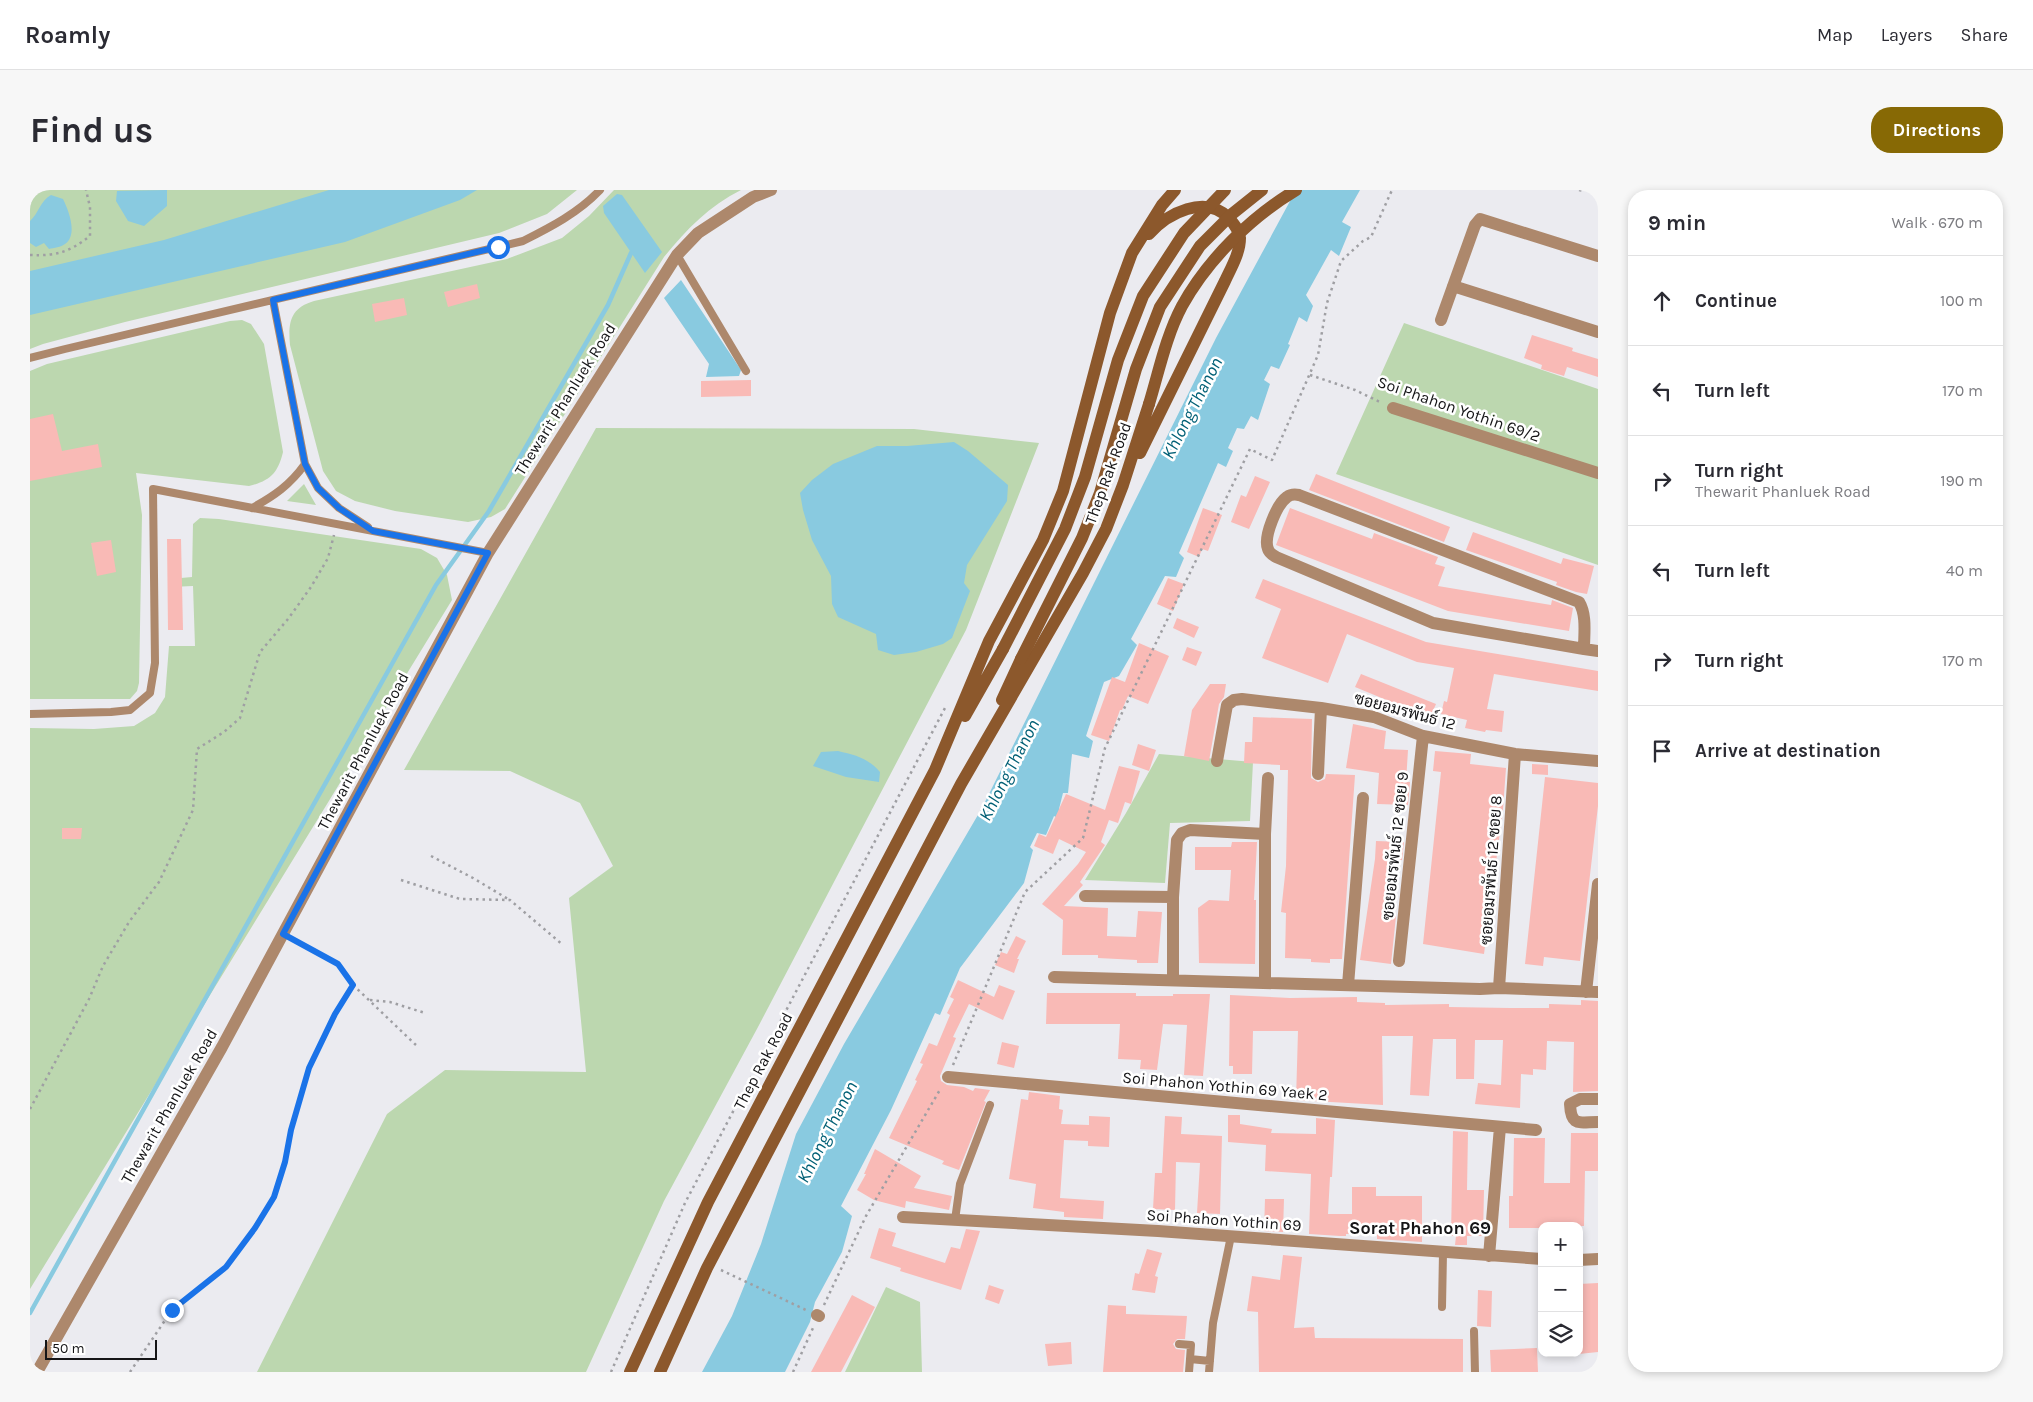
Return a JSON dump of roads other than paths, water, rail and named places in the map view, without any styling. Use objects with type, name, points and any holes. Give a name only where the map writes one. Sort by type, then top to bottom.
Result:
[{"type":"main road","name":"Thep Rak Road","points":[[935,770],[989,641],[1043,540],[1063,491],[1110,312],[1132,253],[1162,205],[1175,190]]},
{"type":"main road","name":"Thep Rak Road","points":[[630,1372],[708,1202],[935,770],[1002,649],[1065,529],[1082,486],[1118,360],[1143,296],[1184,233],[1225,190]]},
{"type":"main road","name":"Thep Rak Road","points":[[660,1372],[707,1268],[961,784],[1082,538],[1100,492],[1136,369],[1160,307],[1200,246],[1232,214],[1262,190]]},
{"type":"main road","name":"Thep Rak Road","points":[[961,784],[1084,573],[1106,529],[1123,485],[1168,339],[1182,306],[1207,268],[1238,236],[1277,202],[1296,190]]},
{"type":"main road","points":[[1123,485],[1178,379],[1225,281],[1237,254],[1240,237],[1235,224],[1216,208],[1191,207],[1172,215],[1156,226],[1132,253]]},
{"type":"street","name":"Thewarit Phanluek Road","points":[[36,1372],[222,1047],[488,553],[673,260],[698,233],[753,197],[771,190]]},
{"type":"street","points":[[1441,320],[1475,225],[1480,219],[1598,256]]},
{"type":"street","points":[[1453,286],[1598,332]]},
{"type":"street","name":"Soi Phahon Yothin 69/2","points":[[1393,408],[1598,473]]},
{"type":"street","points":[[1584,649],[1584,616],[1578,602],[1299,494],[1292,494],[1286,498],[1271,522],[1266,543],[1269,551],[1276,557],[1433,623],[1584,649],[1598,651]]},
{"type":"street","name":"ซอยอมรพันธ์ 12","points":[[1218,761],[1227,705],[1234,700],[1242,699],[1322,708],[1374,717],[1423,736],[1514,754],[1598,761]]},
{"type":"street","points":[[1318,774],[1322,708]]},
{"type":"street","name":"ซอยอมรพันธ์ 12 ซอย 9","points":[[1399,961],[1423,736]]},
{"type":"street","name":"ซอยอมรพันธ์ 12 ซอย 8","points":[[1499,988],[1514,754]]},
{"type":"street","points":[[1265,983],[1268,778]]},
{"type":"street","points":[[1348,985],[1363,798]]},
{"type":"street","points":[[1173,980],[1173,897],[1177,840],[1182,833],[1190,830],[1266,834]]},
{"type":"street","points":[[1054,977],[1592,992],[1598,884]]},
{"type":"street","points":[[1085,896],[1173,897]]},
{"type":"street","name":"Soi Phahon Yothin 69 Yaek 2","points":[[948,1077],[1536,1130]]},
{"type":"street","points":[[1598,1099],[1574,1100],[1570,1104],[1570,1116],[1577,1122],[1598,1122]]},
{"type":"street","points":[[1489,1256],[1500,1127]]},
{"type":"street","name":"Soi Phahon Yothin 69","points":[[903,1217],[1158,1231],[1538,1259]]},
{"type":"street","points":[[1583,1260],[1598,1259]]},
{"type":"lane","points":[[30,358],[65,348],[522,241],[557,224],[586,205],[600,190]]},
{"type":"lane","points":[[673,260],[746,371]]},
{"type":"lane","points":[[273,300],[305,464],[318,488],[339,508],[373,531]]},
{"type":"lane","points":[[252,508],[277,494],[294,479],[305,464]]},
{"type":"lane","points":[[30,714],[130,710],[150,692],[155,663],[153,489],[488,553]]},
{"type":"lane","points":[[955,1220],[960,1184],[990,1105]]},
{"type":"lane","points":[[1209,1372],[1213,1322],[1231,1236]]},
{"type":"lane","points":[[1442,1307],[1443,1253]]},
{"type":"lane","points":[[1474,1331],[1475,1372]]},
{"type":"lane","points":[[1179,1344],[1190,1345],[1189,1372]]},
{"type":"lane","points":[[1190,1359],[1210,1361]]},
{"type":"water","points":[[167,190],[167,206],[144,226],[128,221],[116,201],[117,191]]},
{"type":"water","points":[[329,190],[477,190],[460,200],[345,242],[30,315],[30,271],[164,240]]},
{"type":"water","name":"Khlong Thanon","points":[[1296,190],[1360,190],[1342,222],[1351,227],[1339,256],[1331,250],[1306,295],[1313,306],[1307,322],[1299,317],[1288,344],[1290,345],[1279,369],[1271,366],[1264,380],[1270,384],[1258,420],[1251,416],[1244,429],[1237,428],[1228,448],[1233,451],[1226,467],[1218,463],[1179,553],[1184,558],[1176,577],[1165,576],[1131,639],[1137,645],[1119,676],[1104,682],[1086,736],[1093,741],[1089,758],[1072,754],[1068,793],[1063,793],[1059,809],[1060,819],[1054,816],[1046,835],[1037,833],[1030,847],[1033,850],[1024,883],[960,968],[940,1015],[935,1013],[891,1110],[841,1206],[852,1216],[842,1252],[815,1302],[810,1322],[785,1372],[702,1372],[732,1316],[761,1244],[796,1134],[844,1044],[982,808],[1216,338]]},
{"type":"water","points":[[617,194],[622,195],[662,252],[645,273],[604,213],[603,206]]},
{"type":"water","points":[[51,195],[63,199],[70,216],[71,235],[65,244],[59,247],[49,249],[44,243],[36,247],[30,243],[30,221],[44,200]]},
{"type":"water","points":[[681,280],[741,370],[739,376],[706,377],[709,364],[664,298]]},
{"type":"water","points":[[954,442],[968,451],[1008,485],[1007,501],[967,565],[964,583],[970,591],[952,638],[943,644],[916,652],[894,655],[878,650],[876,634],[838,617],[832,604],[831,576],[812,540],[800,493],[812,480],[833,464],[877,446],[907,446]]},
{"type":"water","points":[[838,751],[871,763],[880,772],[879,782],[846,777],[813,766],[821,752]]},
{"type":"waterway","points":[[30,1313],[436,585],[489,511],[608,305],[631,253]]},
{"type":"district","name":"Sorat Phahon 69","points":[[1420,1228]]}]
